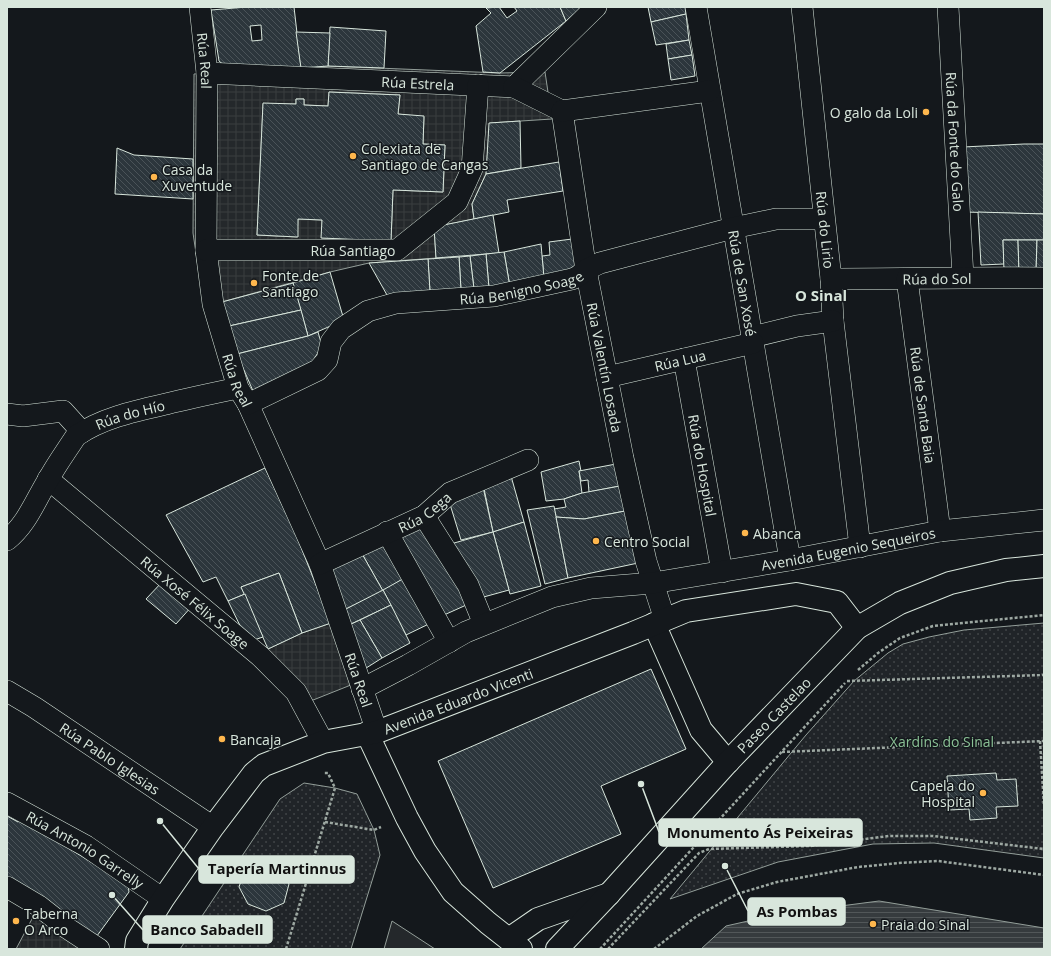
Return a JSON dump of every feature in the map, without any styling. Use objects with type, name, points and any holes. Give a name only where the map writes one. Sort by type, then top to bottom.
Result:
[{"type":"street","name":"Rúa Real","points":[[200,7],[207,73],[206,250],[212,304],[243,396],[320,564],[362,689],[372,732]]},
{"type":"street","points":[[596,7],[514,87],[562,111],[709,91]]},
{"type":"street","name":"Rúa de San Xosé","points":[[696,7],[709,91],[790,560]]},
{"type":"street","name":"Rúa do Lirio","points":[[802,7],[831,280],[833,321],[860,547]]},
{"type":"street","name":"Rúa da Fonte do Galo","points":[[948,7],[963,277]]},
{"type":"street","name":"Rúa Estrela","points":[[207,73],[514,87]]},
{"type":"street","name":"Rúa Santiago","points":[[206,250],[397,250],[457,202],[472,169],[478,85]]},
{"type":"street","name":"Rúa Valentín Losada","points":[[562,111],[586,270],[607,377],[646,561],[653,583],[660,622]]},
{"type":"street","name":"Rúa Benigno Soage","points":[[243,396],[318,370],[327,360],[331,342],[341,329],[368,311],[396,303],[494,296],[572,280],[586,270],[600,263],[733,228],[776,219],[824,219]]},
{"type":"street","name":"Rúa do Sol","points":[[831,280],[907,280],[963,277],[1044,278]]},
{"type":"street","name":"Rúa de Santa Baia","points":[[907,280],[940,531]]},
{"type":"street","name":"Rúa Lua","points":[[607,377],[684,359],[797,326],[833,321]]},
{"type":"street","name":"Rúa do Hospital","points":[[684,359],[722,572]]},
{"type":"street","name":"Rúa do Hío","points":[[7,540],[18,532],[48,479],[76,436],[82,432],[92,426],[136,410],[243,396]]},
{"type":"street","points":[[7,414],[23,416],[62,411],[82,432]]},
{"type":"street","name":"Rúa Cega","points":[[320,564],[424,516],[450,493],[528,460]]},
{"type":"street","name":"Rúa Xosé Félix Soage","points":[[48,479],[260,656],[296,692],[322,742]]},
{"type":"street","points":[[424,516],[468,585],[484,624]]},
{"type":"street","name":"Avenida Eugenio Sequeiros","points":[[362,689],[466,632],[560,595],[591,588],[653,583],[722,572],[940,531],[1044,520]]},
{"type":"street","points":[[387,532],[449,642]]},
{"type":"street","name":"Paseo Castelao","points":[[557,949],[610,894],[728,762],[857,628],[900,603],[950,583],[1006,570],[1044,566]]},
{"type":"street","name":"Avenida Eduardo Vicenti","points":[[136,949],[137,941],[162,899],[213,827],[254,773],[264,765],[322,742],[372,732],[686,611],[796,594],[837,602],[857,628]]},
{"type":"street","points":[[660,622],[701,730],[728,762]]},
{"type":"street","name":"Rúa Pablo Iglesias","points":[[7,691],[34,707],[213,827]]},
{"type":"street","points":[[372,732],[407,818],[425,851],[453,892],[488,923],[515,944],[538,920],[610,894]]},
{"type":"street","name":"Rúa Antonio Garrelly","points":[[7,803],[86,846],[162,899]]},
{"type":"street","points":[[7,887],[39,906],[67,928],[99,949]]},
{"type":"path","points":[[854,672],[900,638],[933,626],[1044,615]]},
{"type":"path","points":[[847,681],[1044,675]]},
{"type":"path","points":[[600,949],[851,677]]},
{"type":"path","points":[[1040,741],[1044,806]]},
{"type":"path","points":[[782,752],[1044,741]]},
{"type":"path","points":[[286,949],[335,788],[328,774],[321,773]]},
{"type":"path","points":[[325,822],[374,830],[407,818]]},
{"type":"path","points":[[608,949],[699,853],[710,849],[810,846],[890,836],[933,836],[1044,849]]},
{"type":"path","points":[[654,949],[697,916],[737,894],[777,882],[858,867],[900,862],[938,861],[1044,875]]},
{"type":"green space","name":"Xardíns do Sinal","points":[[1044,623],[1044,858],[934,843],[873,844],[778,862],[670,899],[806,735],[854,681],[888,653],[903,644],[964,630]]},
{"type":"green space","points":[[304,783],[335,788],[357,794],[374,830],[380,855],[351,949],[180,949],[280,799]]},
{"type":"shaded area","points":[[328,66],[500,73],[545,72],[552,119],[490,123],[486,174],[472,204],[474,219],[434,227],[436,258],[369,263],[330,272],[204,307],[193,233],[194,74]],"holes":[[[329,92],[400,95],[398,114],[424,117],[423,144],[445,145],[443,192],[393,190],[391,241],[322,238],[322,220],[298,219],[297,237],[257,235],[263,104],[296,104],[296,99],[304,99],[304,105],[328,106]]]},
{"type":"shaded area","points":[[331,623],[366,679],[293,708],[290,696],[253,662],[268,649],[302,633]]},
{"type":"shaded area","name":"Praia do Sinal","points":[[879,901],[1044,928],[1044,949],[701,949],[726,926],[779,914]]},
{"type":"shaded area","points":[[41,902],[92,949],[16,949]]},
{"type":"shaded area","points":[[392,921],[435,949],[384,949]]},
{"type":"building","points":[[247,7],[294,7],[301,68],[232,72],[219,61],[211,10]],"holes":[[[261,25],[262,40],[252,41],[250,26]]]},
{"type":"building","points":[[499,7],[507,18],[517,11],[514,7],[560,7],[566,21],[500,73],[483,72],[476,26],[491,13],[486,8]]},
{"type":"building","points":[[560,7],[582,7],[566,21]]},
{"type":"building","points":[[648,7],[685,7],[686,14],[651,22]]},
{"type":"building","points":[[686,14],[689,40],[656,45],[651,22]]},
{"type":"building","points":[[330,27],[386,31],[384,68],[328,66]]},
{"type":"building","points":[[296,32],[330,33],[328,66],[301,68]]},
{"type":"building","points":[[689,40],[692,55],[668,59],[666,44]]},
{"type":"building","points":[[692,55],[695,76],[671,80],[668,59]]},
{"type":"building","name":"Colexiata de Santiago de Cangas","points":[[329,92],[400,95],[398,114],[424,116],[423,144],[445,145],[443,192],[393,190],[391,241],[321,238],[322,220],[298,219],[298,237],[257,235],[263,103],[296,104],[296,99],[304,99],[304,105],[328,106]]},
{"type":"building","points":[[520,121],[521,168],[486,174],[489,123]]},
{"type":"building","points":[[1044,144],[1044,214],[964,212],[963,147]]},
{"type":"building","name":"Casa da Xuventude","points":[[117,148],[134,155],[193,159],[193,199],[115,194]]},
{"type":"building","points":[[559,162],[563,191],[507,200],[509,212],[474,219],[472,204],[486,174]]},
{"type":"building","points":[[978,212],[1044,214],[1044,240],[1003,240],[1004,264],[981,265]]},
{"type":"building","points":[[493,215],[499,253],[436,258],[434,227]]},
{"type":"building","points":[[572,239],[577,272],[544,278],[542,256],[550,255],[549,242]]},
{"type":"building","points":[[1003,240],[1018,240],[1019,273],[1004,272]]},
{"type":"building","points":[[1018,240],[1037,240],[1036,273],[1019,273]]},
{"type":"building","points":[[1037,240],[1044,240],[1044,274],[1036,273]]},
{"type":"building","points":[[541,244],[544,278],[510,287],[504,252]]},
{"type":"building","points":[[504,252],[510,287],[489,288],[486,254]]},
{"type":"building","points":[[486,254],[489,288],[474,289],[470,256]]},
{"type":"building","points":[[470,256],[474,289],[461,290],[459,257]]},
{"type":"building","points":[[459,257],[461,290],[430,292],[428,259]]},
{"type":"building","points":[[428,259],[430,292],[387,295],[369,263]]},
{"type":"building","points":[[330,272],[344,320],[308,336],[293,283]]},
{"type":"building","points":[[293,283],[301,310],[229,326],[222,302]]},
{"type":"building","points":[[301,310],[308,336],[237,354],[229,326]]},
{"type":"building","points":[[318,332],[322,346],[311,364],[253,391],[237,354],[308,336]]},
{"type":"building","points":[[579,461],[582,493],[564,499],[546,501],[541,472]]},
{"type":"building","points":[[616,464],[620,486],[589,492],[588,480],[581,481],[579,471]]},
{"type":"building","points":[[265,468],[295,532],[331,623],[302,633],[279,573],[241,587],[245,594],[228,601],[216,577],[203,582],[166,515]]},
{"type":"building","points":[[511,476],[524,522],[493,532],[483,484]]},
{"type":"building","points":[[620,486],[625,511],[584,519],[556,517],[554,509],[566,507],[564,499],[582,493]]},
{"type":"building","points":[[483,487],[493,532],[461,540],[449,501]]},
{"type":"building","points":[[554,506],[568,578],[545,584],[527,510]]},
{"type":"building","name":"Centro Social","points":[[625,511],[638,563],[568,578],[556,517],[584,519]]},
{"type":"building","points":[[422,522],[473,602],[444,615],[394,535]]},
{"type":"building","points":[[524,522],[541,586],[510,594],[493,532]]},
{"type":"building","points":[[493,532],[509,590],[480,598],[447,545]]},
{"type":"building","points":[[386,540],[408,576],[383,591],[361,552]]},
{"type":"building","points":[[361,552],[383,591],[344,610],[330,567]]},
{"type":"building","points":[[279,573],[302,633],[268,649],[241,587]]},
{"type":"building","points":[[408,576],[435,621],[406,635],[383,590]]},
{"type":"building","points":[[163,581],[192,606],[176,624],[146,599]]},
{"type":"building","points":[[383,590],[391,605],[349,625],[344,610]]},
{"type":"building","points":[[245,594],[263,637],[248,642],[228,601]]},
{"type":"building","points":[[391,605],[410,643],[382,658],[360,620]]},
{"type":"building","points":[[360,620],[382,658],[363,670],[349,625]]},
{"type":"building","points":[[651,669],[686,749],[601,786],[621,834],[493,888],[438,761]]},
{"type":"building","name":"Capela do Hospital","points":[[996,773],[997,780],[1016,779],[1018,806],[996,807],[997,818],[970,820],[969,809],[949,810],[947,776]]},
{"type":"building","points":[[7,816],[18,822],[20,818],[128,885],[129,892],[94,940],[7,883]]},
{"type":"building","points":[[264,860],[281,867],[289,884],[284,903],[266,911],[248,904],[239,887],[245,869]]},
{"type":"place","name":"O galo da Loli","points":[[926,112]]},
{"type":"place","name":"Colexiata de Santiago de Cangas","points":[[353,156]]},
{"type":"place","name":"Casa da Xuventude","points":[[154,177]]},
{"type":"place","name":"Fonte de Santiago","points":[[254,283]]},
{"type":"place","name":"Abanca","points":[[745,533]]},
{"type":"place","name":"Centro Social","points":[[596,541]]},
{"type":"place","name":"Bancaja","points":[[222,739]]},
{"type":"place","name":"Monumento Ás Peixeiras","points":[[641,784]]},
{"type":"place","name":"Capela do Hospital","points":[[983,793]]},
{"type":"place","name":"Tapería Martinnus","points":[[160,821]]},
{"type":"place","name":"As Pombas","points":[[725,866]]},
{"type":"place","name":"Banco Sabadell","points":[[112,895]]},
{"type":"place","name":"Taberna O Arco","points":[[16,921]]},
{"type":"place","name":"Praia do Sinal","points":[[873,924]]},
{"type":"district","name":"O Sinal","points":[[821,295]]}]
